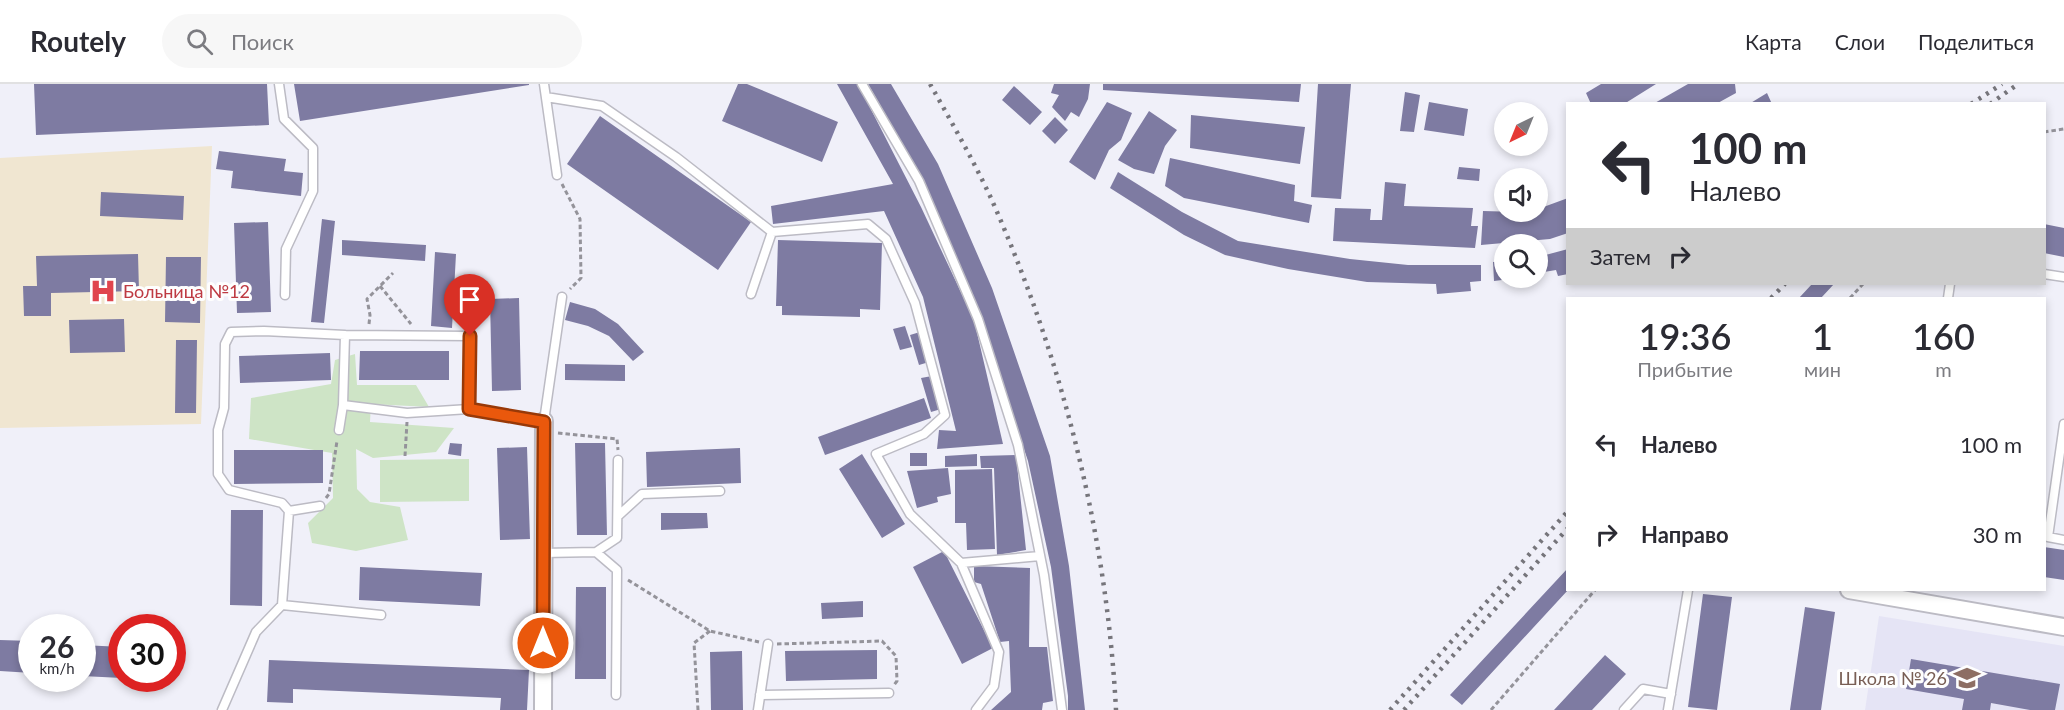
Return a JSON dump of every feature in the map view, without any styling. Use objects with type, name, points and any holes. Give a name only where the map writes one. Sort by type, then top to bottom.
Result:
[{"type":"street","points":[[543,710],[544,427]]},
{"type":"street","points":[[1855,591],[2064,627]]},
{"type":"lane","points":[[279,84],[284,119],[313,148],[313,191],[286,249],[285,295]]},
{"type":"lane","points":[[544,84],[557,175]]},
{"type":"lane","points":[[862,84],[919,181],[978,319],[1018,445],[1040,556],[1062,710]]},
{"type":"lane","points":[[546,97],[602,106],[676,157],[772,232],[868,224],[886,239],[915,303],[945,415],[924,434],[876,453],[910,514],[961,563],[999,652],[994,686],[976,710]]},
{"type":"lane","points":[[751,294],[772,232]]},
{"type":"lane","points":[[2046,274],[2064,278]]},
{"type":"lane","points":[[343,405],[407,413],[469,409],[544,427],[562,297]]},
{"type":"lane","points":[[222,710],[256,632],[282,605],[289,512],[282,503],[229,490],[218,474],[218,430],[224,408],[225,344],[231,332],[470,336],[469,409]]},
{"type":"lane","points":[[339,430],[343,405],[345,335]]},
{"type":"lane","points":[[2064,424],[2048,537],[2064,540]]},
{"type":"lane","points":[[543,553],[596,552],[616,538],[618,460]]},
{"type":"lane","points":[[618,516],[642,494],[720,491]]},
{"type":"lane","points":[[289,512],[320,506]]},
{"type":"lane","points":[[596,552],[617,570],[616,695]]},
{"type":"lane","points":[[961,563],[1040,556]]},
{"type":"lane","points":[[1668,710],[1688,591]]},
{"type":"lane","points":[[282,605],[381,615]]},
{"type":"lane","points":[[758,710],[768,644]]},
{"type":"lane","points":[[1624,710],[1643,689],[1671,694]]},
{"type":"lane","points":[[760,695],[889,693]]},
{"type":"path","points":[[2046,132],[2064,129]]},
{"type":"path","points":[[557,175],[580,219],[580,278],[562,297]]},
{"type":"path","points":[[367,335],[370,315],[367,299],[393,273]]},
{"type":"path","points":[[1851,297],[1862,285]]},
{"type":"path","points":[[380,286],[420,335]]},
{"type":"path","points":[[405,456],[407,413]]},
{"type":"path","points":[[544,427],[617,439],[618,460]]},
{"type":"path","points":[[320,506],[328,494],[339,430]]},
{"type":"path","points":[[617,573],[710,631],[768,644],[882,641],[896,656],[897,681],[889,693]]},
{"type":"path","points":[[1491,710],[1594,591]]},
{"type":"path","points":[[698,710],[694,643],[710,631]]},
{"type":"shaded area","name":"Больница №12","points":[[212,146],[201,424],[0,428],[0,158]]},
{"type":"shaded area","name":"Школа № 26","points":[[1879,616],[2064,646],[2064,710],[1865,710]]},
{"type":"green space","points":[[355,354],[357,385],[416,385],[429,407],[371,404],[370,422],[454,428],[436,452],[373,458],[356,449],[357,489],[370,502],[400,507],[408,540],[356,551],[312,543],[308,523],[333,498],[332,453],[249,439],[251,398],[331,384],[335,360]]},
{"type":"green space","points":[[469,459],[469,501],[380,502],[380,460]]},
{"type":"building","points":[[34,84],[267,84],[269,125],[36,135]]},
{"type":"building","points":[[294,84],[529,84],[529,85],[300,121]]},
{"type":"building","points":[[738,84],[747,84],[838,122],[822,162],[722,121]]},
{"type":"building","points":[[837,84],[858,84],[921,207],[974,320],[1003,444],[937,449],[939,430],[956,431],[923,297],[884,211],[773,224],[771,206],[893,184]]},
{"type":"building","points":[[868,84],[891,84],[938,164],[992,288],[1050,456],[1069,566],[1085,710],[1068,710],[1051,567],[1028,461],[973,298],[918,171]]},
{"type":"building","points":[[1054,84],[1090,84],[1088,99],[1079,117],[1071,112],[1065,121],[1052,107],[1059,95],[1051,93]]},
{"type":"building","points":[[1103,84],[1301,84],[1299,102],[1103,90]]},
{"type":"building","points":[[1318,84],[1351,84],[1341,199],[1311,197]]},
{"type":"building","points":[[1601,84],[1656,84],[1627,102],[1590,102],[1586,93]]},
{"type":"building","points":[[1688,84],[1735,84],[1736,93],[1720,102],[1656,102]]},
{"type":"building","points":[[1014,86],[1042,112],[1030,125],[1002,100]]},
{"type":"building","points":[[1405,92],[1420,95],[1414,132],[1400,131]]},
{"type":"building","points":[[1767,93],[1771,102],[1752,102]]},
{"type":"building","points":[[1107,102],[1132,113],[1121,140],[1109,150],[1095,180],[1069,162]]},
{"type":"building","points":[[1429,102],[1468,109],[1464,136],[1424,130]]},
{"type":"building","points":[[1149,111],[1177,130],[1165,146],[1154,174],[1134,169],[1118,160]]},
{"type":"building","points":[[1191,115],[1305,127],[1300,164],[1190,148]]},
{"type":"building","points":[[600,116],[751,222],[718,270],[567,164]]},
{"type":"building","points":[[1055,117],[1068,130],[1055,144],[1042,131]]},
{"type":"building","points":[[219,151],[286,159],[284,171],[303,173],[301,196],[231,188],[233,171],[216,169]]},
{"type":"building","points":[[1170,158],[1295,185],[1294,201],[1312,205],[1309,223],[1184,198],[1165,186]]},
{"type":"building","points":[[1459,167],[1480,169],[1479,181],[1457,179]]},
{"type":"building","points":[[1118,172],[1182,212],[1238,241],[1350,259],[1408,265],[1481,265],[1481,281],[1470,282],[1471,291],[1437,294],[1436,284],[1367,282],[1288,269],[1225,255],[1184,235],[1110,188]]},
{"type":"building","points":[[1385,182],[1406,184],[1404,206],[1473,208],[1471,226],[1478,226],[1475,248],[1333,241],[1335,208],[1371,209],[1370,220],[1382,220]]},
{"type":"building","points":[[101,192],[184,196],[183,220],[100,216]]},
{"type":"building","points":[[1566,199],[1566,234],[1548,239],[1548,234],[1494,234],[1494,244],[1481,245],[1483,211],[1494,211],[1494,222],[1548,222],[1548,205]]},
{"type":"building","points":[[322,219],[335,221],[324,323],[311,322]]},
{"type":"building","points":[[268,222],[271,312],[237,313],[234,223]]},
{"type":"building","points":[[2046,224],[2064,228],[2064,257],[2046,253]]},
{"type":"building","points":[[342,240],[426,245],[425,261],[342,255]]},
{"type":"building","points":[[778,240],[882,243],[880,310],[860,309],[860,317],[782,315],[782,306],[776,306]]},
{"type":"building","points":[[1566,250],[1566,274],[1558,276],[1556,270],[1548,271],[1548,254]]},
{"type":"building","points":[[435,252],[456,254],[452,328],[431,326]]},
{"type":"building","points":[[138,254],[139,291],[51,293],[51,316],[24,316],[23,286],[37,286],[36,256]]},
{"type":"building","points":[[166,257],[201,257],[200,323],[165,322]]},
{"type":"building","points":[[1811,285],[1833,285],[1822,297],[1800,297]]},
{"type":"building","points":[[519,298],[521,390],[492,391],[490,299]]},
{"type":"building","points":[[570,302],[595,309],[618,324],[644,352],[633,361],[609,336],[588,326],[565,320]]},
{"type":"building","points":[[124,319],[125,352],[70,353],[69,320]]},
{"type":"building","points":[[905,326],[912,347],[900,350],[893,329]]},
{"type":"building","points":[[920,332],[929,362],[919,365],[910,335]]},
{"type":"building","points":[[176,340],[197,340],[196,413],[175,413]]},
{"type":"building","points":[[360,351],[449,351],[449,380],[359,380]]},
{"type":"building","points":[[330,353],[331,380],[240,383],[239,356]]},
{"type":"building","points":[[565,364],[625,365],[625,381],[565,380]]},
{"type":"building","points":[[932,376],[941,409],[931,412],[921,378]]},
{"type":"building","points":[[924,398],[931,418],[825,455],[818,437]]},
{"type":"building","points":[[450,443],[462,444],[461,456],[448,454]]},
{"type":"building","points":[[575,443],[605,443],[607,535],[577,535]]},
{"type":"building","points":[[527,447],[530,539],[500,540],[497,448]]},
{"type":"building","points":[[740,448],[741,483],[647,487],[646,452]]},
{"type":"building","points":[[234,450],[323,450],[323,483],[234,484]]},
{"type":"building","points":[[910,453],[927,453],[927,466],[910,466]]},
{"type":"building","points":[[862,454],[905,524],[882,538],[839,469]]},
{"type":"building","points":[[977,454],[977,466],[945,467],[945,456]]},
{"type":"building","points":[[1016,455],[1026,550],[997,555],[994,468],[981,468],[980,456]]},
{"type":"building","points":[[948,468],[951,494],[937,497],[938,502],[917,508],[907,471]]},
{"type":"building","points":[[992,469],[995,549],[967,550],[966,523],[955,523],[955,470]]},
{"type":"building","points":[[231,510],[263,510],[262,606],[230,605]]},
{"type":"building","points":[[661,513],[707,513],[708,528],[661,530]]},
{"type":"building","points":[[2046,547],[2064,550],[2064,580],[2046,577]]},
{"type":"building","points":[[944,551],[993,648],[962,664],[913,567]]},
{"type":"building","points":[[974,566],[1030,568],[1029,647],[1047,647],[1053,701],[1043,703],[1042,710],[991,710],[1011,692],[1009,641],[1000,642],[981,584],[974,582]]},
{"type":"building","points":[[360,567],[482,573],[480,606],[359,600]]},
{"type":"building","points":[[1566,570],[1567,591],[1462,705],[1450,695]]},
{"type":"building","points":[[576,587],[606,587],[606,679],[575,679]]},
{"type":"building","points":[[1703,594],[1732,597],[1717,710],[1688,707]]},
{"type":"building","points":[[863,601],[863,617],[822,619],[821,603]]},
{"type":"building","points":[[1805,607],[1835,612],[1821,710],[1790,710]]},
{"type":"building","points":[[0,640],[18,641],[18,672],[0,671]]},
{"type":"building","points":[[96,646],[108,646],[108,677],[96,677]]},
{"type":"building","points":[[877,650],[877,679],[786,681],[785,651]]},
{"type":"building","points":[[742,651],[743,710],[711,710],[710,652]]},
{"type":"building","points":[[1605,655],[1626,674],[1592,710],[1554,710]]},
{"type":"building","points":[[1911,659],[2060,684],[2055,710],[2030,710],[1991,703],[1990,710],[1962,710],[1964,699],[1906,689]]},
{"type":"building","points":[[269,660],[529,670],[527,710],[500,710],[501,698],[293,689],[293,703],[267,702]]},
{"type":"railway","points":[[930,84],[990,196],[1039,319],[1059,383],[1077,447],[1103,578],[1116,710]]},
{"type":"railway","points":[[1974,102],[2002,84]]},
{"type":"railway","points":[[1993,102],[2018,84]]},
{"type":"railway","points":[[1772,297],[1784,285]]},
{"type":"railway","points":[[1390,710],[1566,513]]},
{"type":"railway","points":[[1404,710],[1566,530]]},
{"type":"place","name":"Больница №12","points":[[103,291]]},
{"type":"place","name":"Школа № 26","points":[[1967,678]]},
{"type":"route","points":[[470,336],[469,409],[544,422],[543,643]]}]
